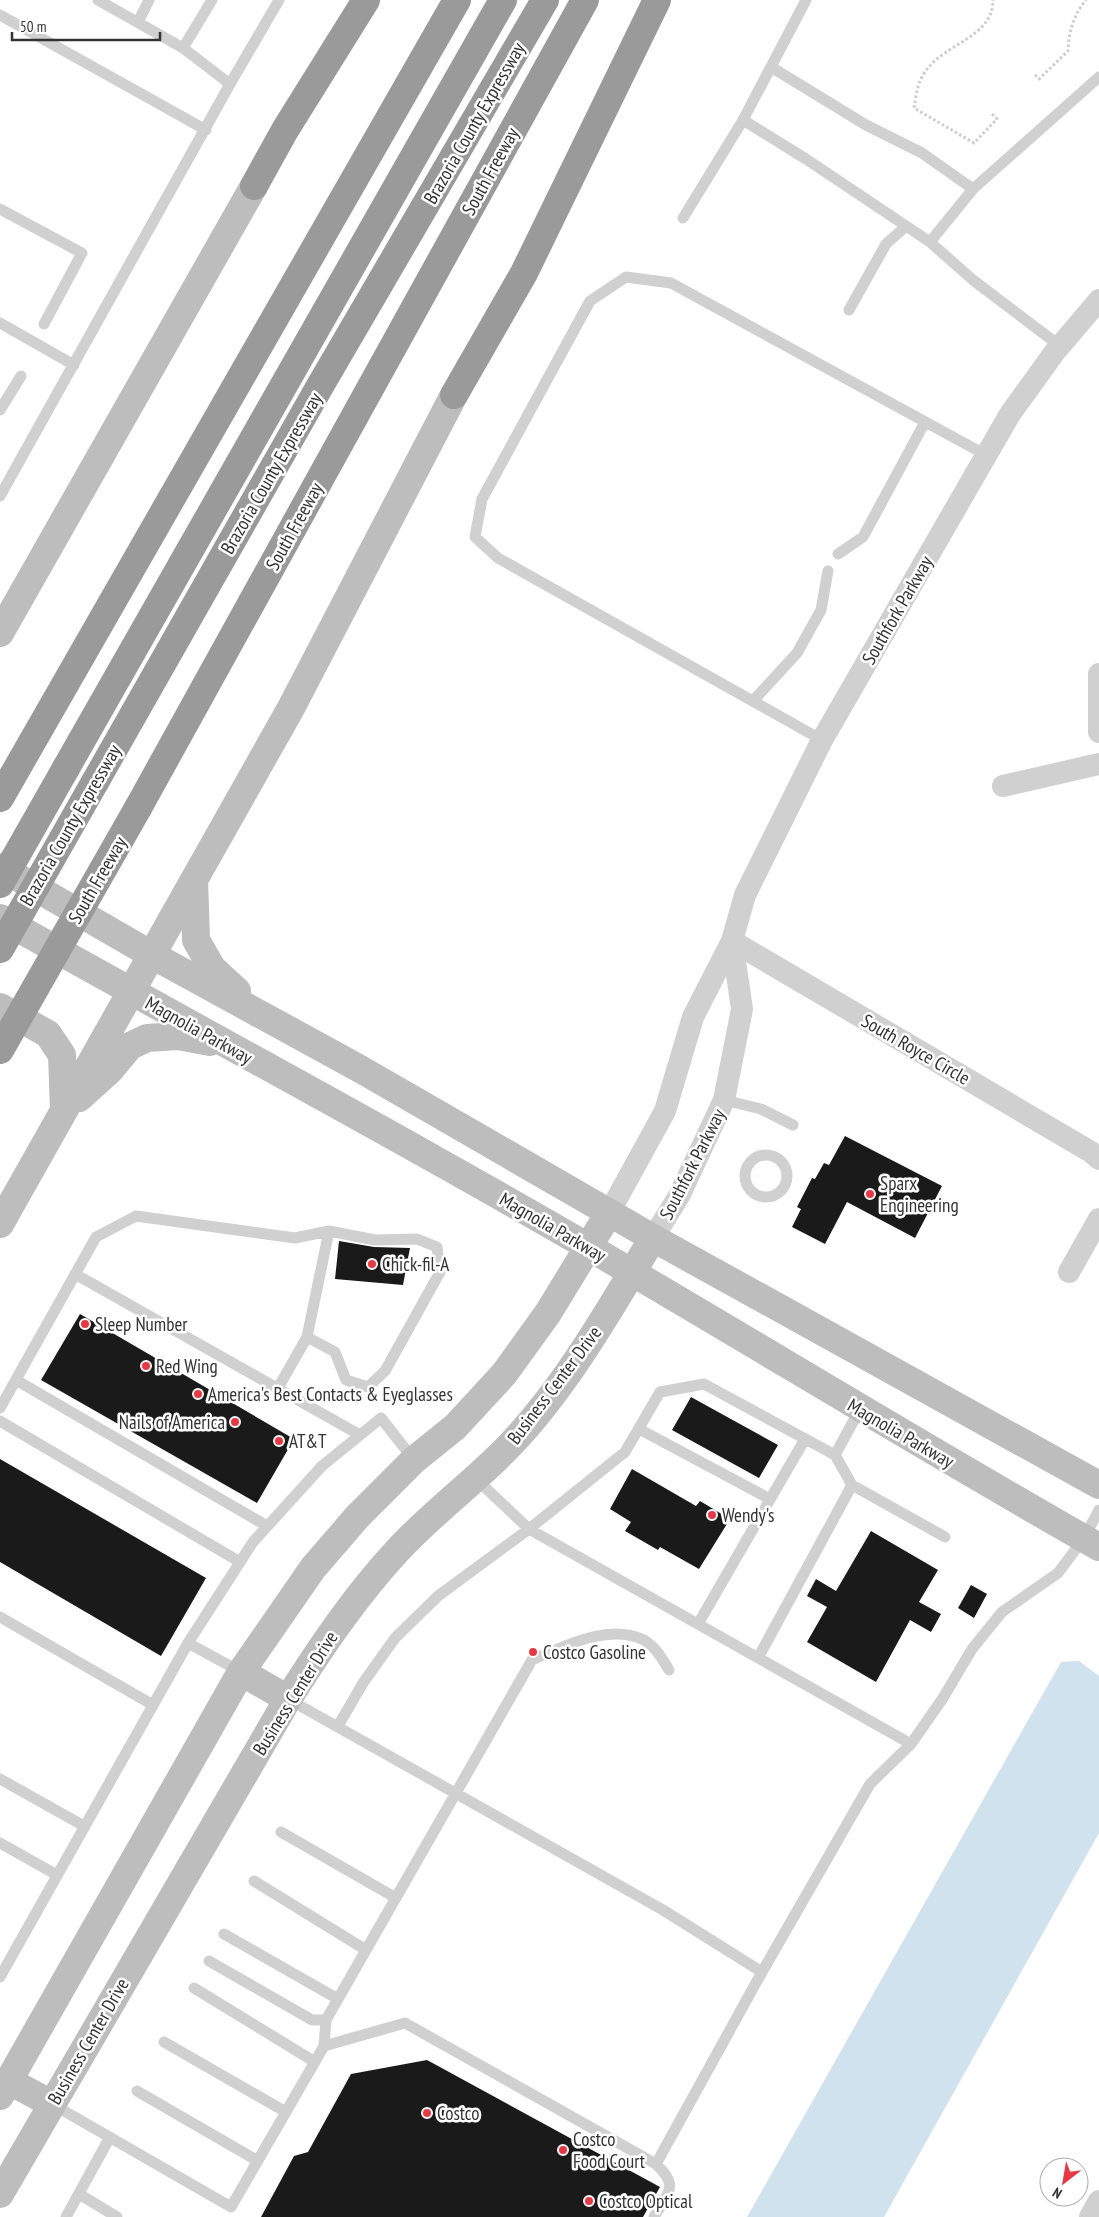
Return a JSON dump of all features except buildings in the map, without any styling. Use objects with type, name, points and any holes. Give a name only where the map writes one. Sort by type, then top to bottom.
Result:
[{"type":"highway","points":[[254,186],[285,130],[366,0]]},
{"type":"highway","points":[[0,798],[457,0]]},
{"type":"highway","name":"Brazoria County Expressway","points":[[0,884],[503,0]]},
{"type":"highway","name":"Brazoria County Expressway","points":[[0,949],[320,386],[545,0]]},
{"type":"highway","name":"South Freeway","points":[[0,1050],[138,808],[585,0]]},
{"type":"highway","points":[[454,396],[524,273],[657,0]]},
{"type":"main road","points":[[0,633],[254,186]]},
{"type":"main road","points":[[0,1224],[291,708],[454,396]]},
{"type":"main road","points":[[0,868],[362,1070],[653,1238],[1099,1486]]},
{"type":"main road","points":[[194,880],[196,940],[212,968],[262,1015]]},
{"type":"main road","name":"Magnolia Parkway","points":[[0,918],[130,992],[464,1175],[632,1272],[860,1409],[1091,1542]]},
{"type":"main road","points":[[0,1007],[48,1034],[62,1055],[64,1112]]},
{"type":"main road","points":[[64,1112],[110,1070],[130,1046],[147,1038],[178,1036],[226,1045]]},
{"type":"main road","points":[[52,2104],[3,2084],[240,1672],[314,1568],[357,1517],[414,1460],[455,1427],[504,1374],[548,1313],[590,1248],[609,1213]]},
{"type":"main road","name":"Business Center Drive","points":[[0,2194],[288,1699],[357,1598],[398,1550],[511,1444],[543,1406],[590,1341],[653,1238]]},
{"type":"main road","points":[[240,1672],[288,1699]]},
{"type":"street","name":"Southfork Parkway","points":[[609,1213],[665,1111],[694,1017],[732,941],[745,895],[822,740],[1010,414],[1060,346],[1099,300]]},
{"type":"street","points":[[1099,674],[1099,732]]},
{"type":"street","points":[[1003,786],[1099,764]]},
{"type":"street","name":"Southfork Parkway","points":[[653,1238],[679,1196],[724,1100],[742,1009],[732,941]]},
{"type":"street","name":"South Royce Circle","points":[[732,941],[1091,1152],[1099,1159]]},
{"type":"street","points":[[1069,1272],[1099,1218]]},
{"type":"street","points":[[1090,2217],[1099,2201]]},
{"type":"lane","points":[[98,0],[183,48],[230,84]]},
{"type":"lane","points":[[138,22],[150,0]]},
{"type":"lane","points":[[183,48],[212,0]]},
{"type":"lane","points":[[0,496],[230,84],[279,0]]},
{"type":"lane","points":[[683,218],[743,120],[806,0]]},
{"type":"lane","points":[[1,19],[206,130]]},
{"type":"lane","points":[[771,67],[866,125],[922,153],[973,189]]},
{"type":"lane","points":[[930,242],[973,189],[1099,77]]},
{"type":"lane","points":[[743,120],[806,158],[905,227],[930,242],[973,280],[1060,346]]},
{"type":"lane","points":[[0,209],[82,253],[44,324]]},
{"type":"lane","points":[[849,310],[886,244],[905,227]]},
{"type":"lane","points":[[822,740],[498,558],[475,538],[482,499],[590,301],[626,277],[671,283],[986,455]]},
{"type":"lane","points":[[0,322],[74,365]]},
{"type":"lane","points":[[0,410],[21,376]]},
{"type":"lane","points":[[838,554],[863,537],[925,422]]},
{"type":"lane","points":[[753,701],[797,653],[821,610],[828,571]]},
{"type":"lane","points":[[724,1100],[762,1109],[793,1125]]},
{"type":"lane","points":[[0,1408],[96,1237],[136,1216],[295,1238],[329,1231],[375,1240],[417,1239],[437,1247],[440,1272],[385,1371],[368,1387],[346,1380],[335,1352],[307,1337]]},
{"type":"lane","points":[[278,1388],[307,1337],[329,1231]]},
{"type":"lane","points":[[75,1274],[360,1435]]},
{"type":"lane","points":[[16,1380],[267,1526]]},
{"type":"lane","points":[[338,1726],[363,1683],[395,1638],[438,1596],[529,1529],[625,1452],[660,1392],[704,1384],[835,1455],[852,1485],[945,1537]]},
{"type":"lane","points":[[835,1455],[860,1409]]},
{"type":"lane","points":[[0,1977],[188,1643],[253,1542],[322,1466],[381,1418],[414,1460]]},
{"type":"lane","points":[[0,1421],[240,1562]]},
{"type":"lane","points":[[638,1429],[770,1499]]},
{"type":"lane","points":[[698,1624],[805,1439]]},
{"type":"lane","points":[[474,1477],[529,1529],[911,1744]]},
{"type":"lane","points":[[758,1658],[852,1485]]},
{"type":"lane","points":[[656,2164],[762,1972],[870,1784],[911,1744],[943,1698],[972,1649],[1002,1612],[1058,1573],[1091,1542],[1099,1510]]},
{"type":"lane","points":[[0,1618],[154,1705]]},
{"type":"lane","points":[[52,2104],[110,2137],[228,2212],[324,2046],[326,2020],[338,1998],[532,1660],[580,1639],[619,1635],[645,1640],[659,1653],[669,1670]]},
{"type":"lane","points":[[188,1643],[240,1672]]},
{"type":"lane","points":[[288,1699],[338,1726],[455,1795],[662,1910],[762,1972]]},
{"type":"lane","points":[[0,1779],[84,1826]]},
{"type":"lane","points":[[281,1832],[396,1898]]},
{"type":"lane","points":[[0,1843],[57,1876]]},
{"type":"lane","points":[[254,1881],[366,1950]]},
{"type":"lane","points":[[224,1934],[338,1998]]},
{"type":"lane","points":[[209,1961],[312,2020],[326,2020]]},
{"type":"lane","points":[[194,1988],[315,2062]]},
{"type":"lane","points":[[324,2046],[405,2023],[656,2164],[668,2176],[670,2189],[654,2217]]},
{"type":"lane","points":[[164,2042],[286,2112]]},
{"type":"lane","points":[[137,2091],[258,2161]]},
{"type":"lane","points":[[66,2217],[110,2137]]},
{"type":"lane","points":[[79,2194],[117,2217]]},
{"type":"path","points":[[992,114],[997,118],[974,143],[914,108],[919,84],[925,71],[954,45],[982,29],[992,10],[993,0]]},
{"type":"path","points":[[1035,76],[1039,79],[1068,51],[1071,28],[1076,12],[1086,0]]},
{"type":"water","points":[[1079,1661],[1099,1676],[1099,1833],[884,2217],[747,2217],[1061,1662]]},
{"type":"place","name":"Sparx Engineering","points":[[870,1194]]},
{"type":"place","name":"Chick-fil-A","points":[[372,1264]]},
{"type":"place","name":"Sleep Number","points":[[85,1324]]},
{"type":"place","name":"Red Wing","points":[[146,1366]]},
{"type":"place","name":"America's Best Contacts & Eyeglasses","points":[[198,1394]]},
{"type":"place","name":"Nails of America","points":[[235,1422]]},
{"type":"place","name":"AT&T","points":[[279,1441]]},
{"type":"place","name":"Wendy's","points":[[712,1515]]},
{"type":"place","name":"Costco Gasoline","points":[[533,1652]]},
{"type":"place","name":"Costco","points":[[427,2113]]},
{"type":"place","name":"Costco Food Court","points":[[563,2150]]},
{"type":"place","name":"Costco Optical","points":[[589,2201]]}]
